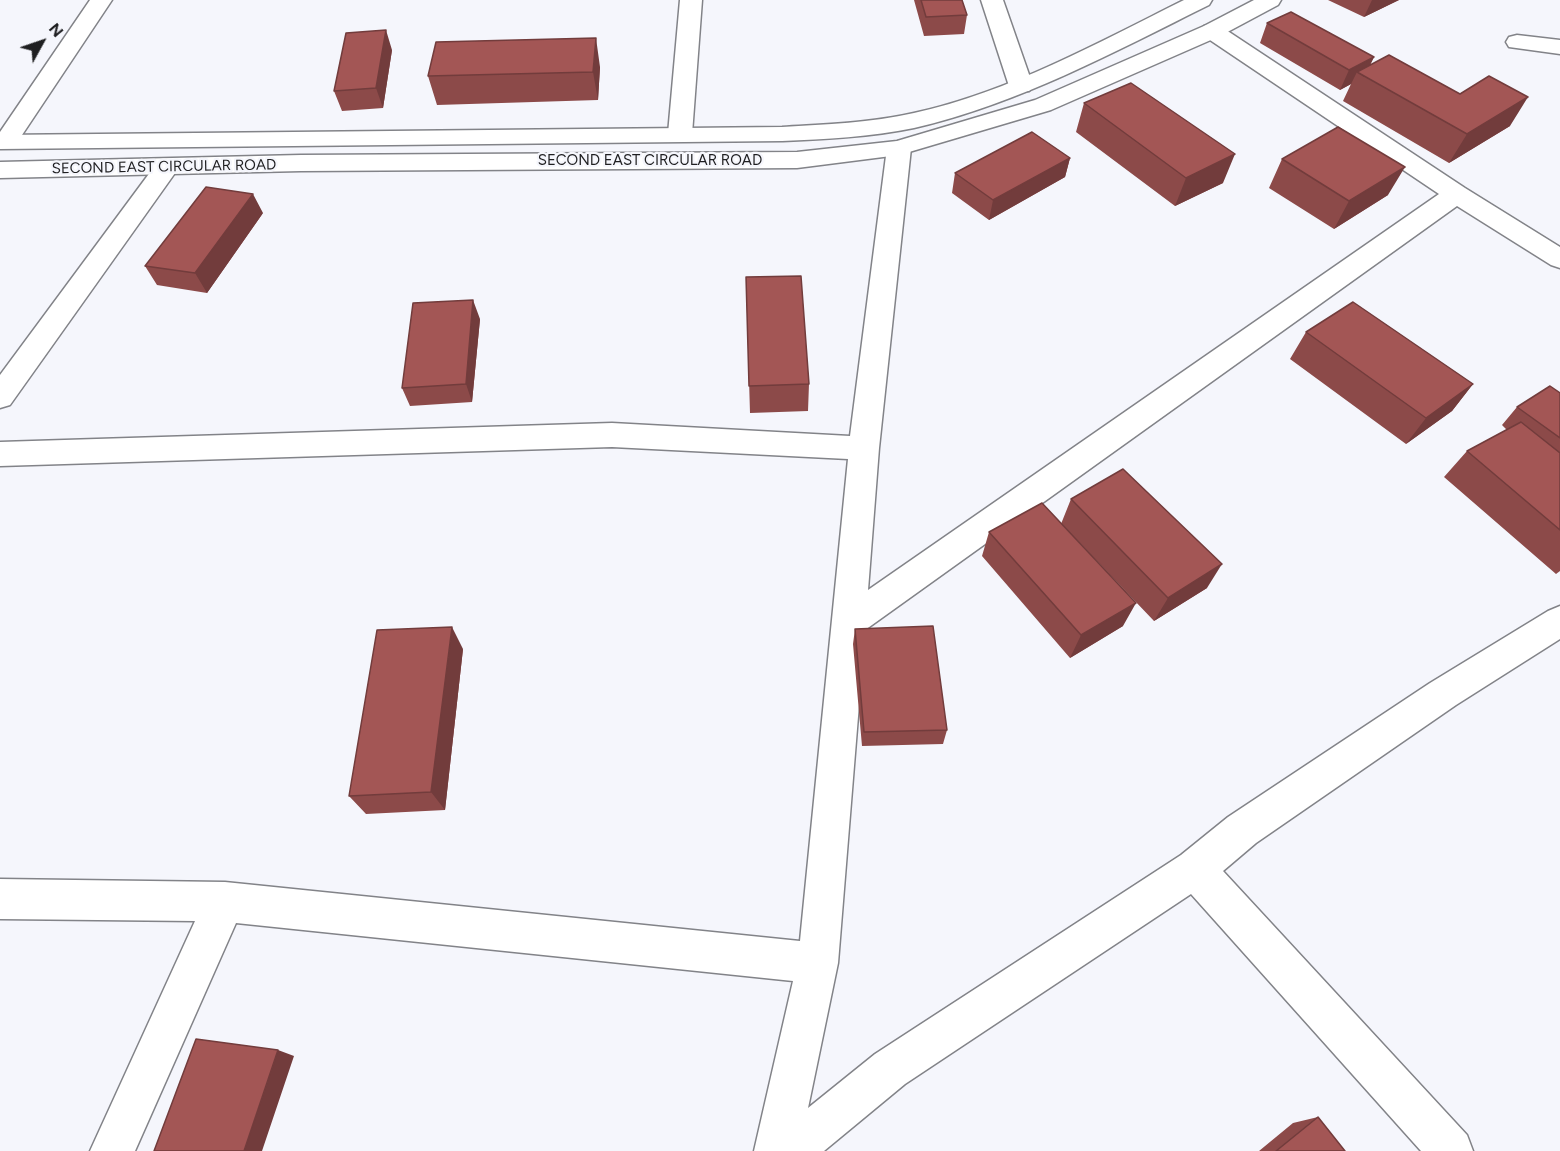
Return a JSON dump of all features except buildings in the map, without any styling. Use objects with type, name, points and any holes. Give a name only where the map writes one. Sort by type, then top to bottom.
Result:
[{"type":"street","points":[[2,142],[102,0]]},
{"type":"street","points":[[680,134],[691,0]]},
{"type":"street","points":[[992,0],[1021,86]]},
{"type":"street","name":"SECOND EAST CIRCULAR ROAD","points":[[2,142],[782,134],[866,129],[932,117],[1021,86],[1201,0]]},
{"type":"street","name":"SECOND EAST CIRCULAR ROAD","points":[[0,170],[166,168],[301,163],[797,160],[899,148],[1042,105],[1212,31],[1270,0]]},
{"type":"street","points":[[1212,31],[1456,194],[1560,259]]},
{"type":"street","points":[[1517,42],[1560,47]]},
{"type":"street","points":[[776,1151],[818,963],[864,448],[899,148]]},
{"type":"street","points":[[0,397],[166,168]]},
{"type":"street","points":[[849,622],[1456,194]]},
{"type":"street","points":[[0,454],[612,435],[864,448]]},
{"type":"street","points":[[789,1151],[890,1068],[1195,869],[1242,830],[1443,693],[1560,621]]},
{"type":"street","points":[[1195,869],[1451,1151]]},
{"type":"street","points":[[0,899],[225,902],[818,963]]},
{"type":"street","points":[[112,1151],[225,902]]}]
